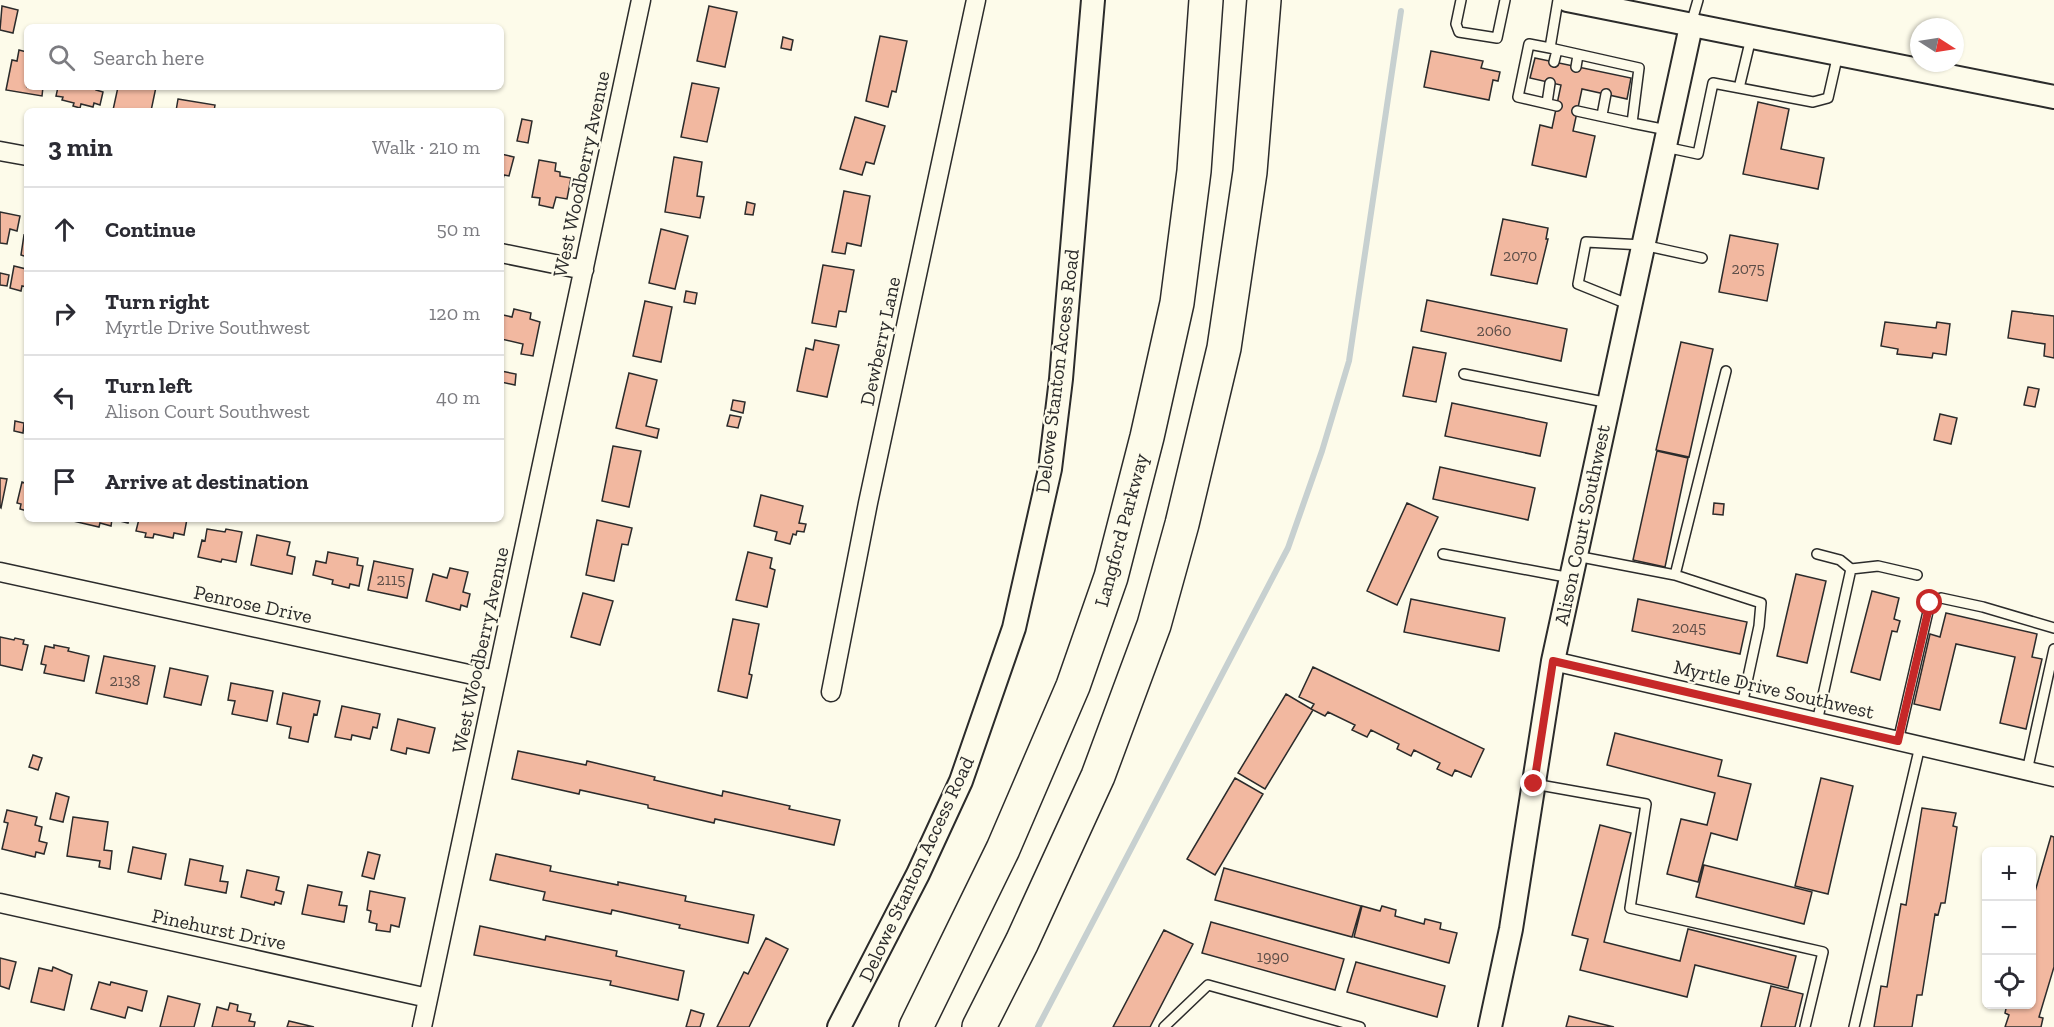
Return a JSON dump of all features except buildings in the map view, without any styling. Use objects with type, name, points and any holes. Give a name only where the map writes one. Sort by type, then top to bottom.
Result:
[{"type":"highway","points":[[979,1027],[1022,942],[1098,776],[1154,625],[1182,524],[1224,348],[1250,172],[1264,9]]},
{"type":"highway","name":"Langford Parkway","points":[[916,1027],[1003,849],[1073,686],[1112,577],[1147,438],[1177,303],[1194,171],[1206,11]]},
{"type":"street","name":"West Woodberry Avenue","points":[[422,1027],[641,0]]},
{"type":"street","name":"Dewberry Lane","points":[[831,692],[868,503],[976,0]]},
{"type":"street","name":"Delowe Stanton Access Road","points":[[839,1027],[918,874],[961,781],[1014,628],[1050,469],[1061,379],[1093,0]]},
{"type":"street","points":[[1567,0],[2054,97]]},
{"type":"street","name":"Alison Court Southwest","points":[[1490,1027],[1511,929],[1553,661],[1691,26]]},
{"type":"street","points":[[0,151],[24,155]]},
{"type":"street","points":[[504,254],[584,270]]},
{"type":"street","name":"Penrose Drive","points":[[0,572],[496,680]]},
{"type":"street","name":"Myrtle Drive Southwest","points":[[1553,661],[2054,777]]},
{"type":"street","name":"Pinehurst Drive","points":[[0,903],[428,998]]},
{"type":"lane","points":[[1461,0],[1455,24],[1459,32],[1497,38],[1505,0]]},
{"type":"lane","points":[[1554,62],[1553,49],[1558,0]]},
{"type":"lane","points":[[1691,26],[1698,0]]},
{"type":"lane","points":[[1739,88],[1752,38]]},
{"type":"lane","points":[[1550,83],[1552,104],[1518,97],[1529,44],[1639,68],[1632,123]]},
{"type":"lane","points":[[1577,111],[1632,123],[1698,154],[1713,83],[1813,102],[1828,98],[1838,54]]},
{"type":"lane","points":[[1576,67],[1578,55]]},
{"type":"lane","points":[[1609,74],[1611,63]]},
{"type":"lane","points":[[1602,115],[1606,94]]},
{"type":"lane","points":[[1630,305],[1578,284],[1587,242],[1643,245],[1702,258]]},
{"type":"lane","points":[[1676,575],[1726,371]]},
{"type":"lane","points":[[1464,374],[1609,403]]},
{"type":"lane","points":[[1443,554],[1676,575],[1761,603],[1759,626],[1742,705]]},
{"type":"lane","points":[[1817,554],[1840,560],[1851,569],[1878,566],[1917,575]]},
{"type":"lane","points":[[1818,722],[1851,569]]},
{"type":"lane","points":[[1898,741],[1930,603],[1941,598],[1993,609],[2054,628]]},
{"type":"lane","points":[[2027,771],[2054,649]]},
{"type":"lane","points":[[1854,1027],[1920,746]]},
{"type":"lane","points":[[1534,784],[1646,804],[1630,908],[1823,951],[1805,1027]]},
{"type":"lane","points":[[1164,1027],[1208,985],[1359,1027]]},
{"type":"waterway","points":[[1038,1027],[1288,548],[1322,451],[1349,361],[1401,11]]},
{"type":"route","points":[[1534,784],[1553,661],[1898,741],[1930,603]]}]
